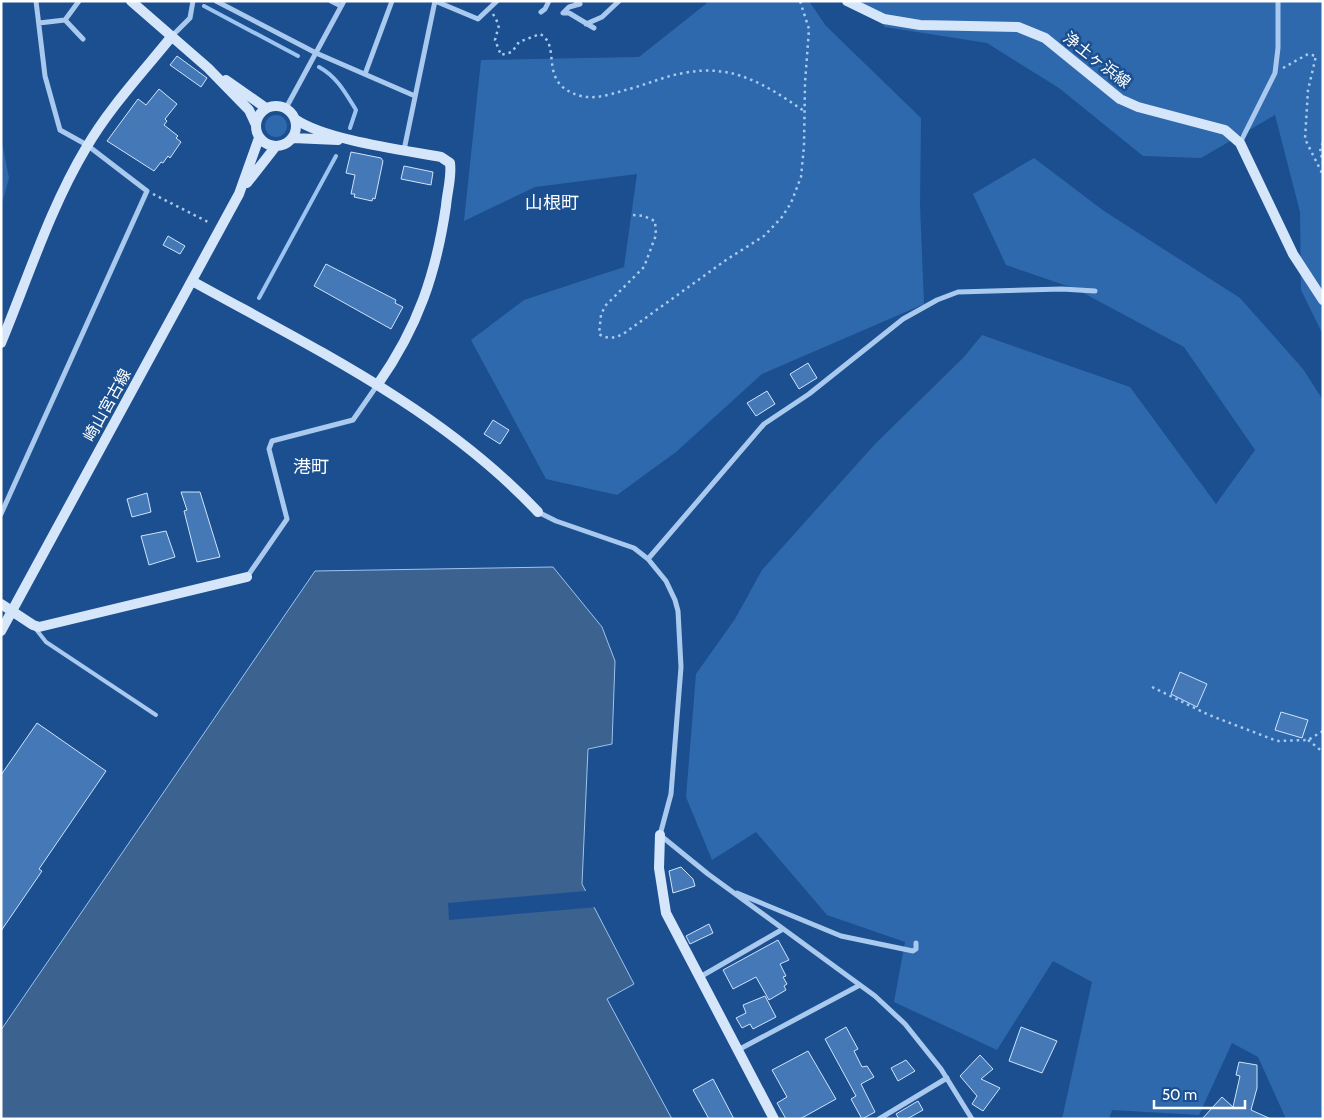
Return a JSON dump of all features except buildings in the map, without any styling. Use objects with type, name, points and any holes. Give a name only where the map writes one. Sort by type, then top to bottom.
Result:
[{"type":"street","points":[[1,514],[147,191],[87,145],[60,130],[45,76],[36,1]]},
{"type":"street","points":[[39,23],[65,20],[79,1]]},
{"type":"street","points":[[131,1],[208,68],[249,110],[259,138],[266,144],[276,146]]},
{"type":"street","points":[[1,343],[55,209],[87,145],[172,36],[190,18],[192,1]]},
{"type":"street","points":[[216,1],[316,53],[414,96]]},
{"type":"street","points":[[286,108],[342,4],[330,1]]},
{"type":"street","points":[[365,74],[392,1]]},
{"type":"street","points":[[404,150],[435,1],[478,18],[497,1]]},
{"type":"street","points":[[541,12],[545,10],[549,1]]},
{"type":"street","points":[[576,1],[580,4],[569,7],[563,12],[569,13],[594,28]]},
{"type":"street","points":[[586,24],[602,17],[619,1]]},
{"type":"street","name":"浄土ヶ浜線","points":[[847,1],[884,19],[920,25],[1018,28],[1045,38],[1120,99],[1138,107],[1225,130],[1240,143],[1293,254],[1323,300]]},
{"type":"street","points":[[1240,143],[1276,73],[1278,1]]},
{"type":"street","points":[[65,20],[83,39]]},
{"type":"street","points":[[208,68],[266,108]]},
{"type":"street","points":[[255,123],[257,117],[266,108],[276,106],[286,108],[295,119],[313,128],[354,141]]},
{"type":"street","points":[[1,604],[33,625],[40,627],[247,577],[287,519],[269,449],[272,441],[353,420],[407,340],[434,272],[440,248],[451,168],[446,159],[404,150],[354,141],[293,138],[296,128],[295,119]]},
{"type":"street","name":"崎山宮古線","points":[[1,631],[239,194],[259,138]]},
{"type":"street","name":"崎山宮古線","points":[[239,194],[276,146],[286,144],[293,138]]},
{"type":"street","points":[[192,282],[378,384],[406,402],[502,477],[538,512],[556,521],[634,548],[648,559],[666,581],[678,611],[680,648],[679,693],[671,794],[660,835],[659,868],[666,913],[774,1119]]},
{"type":"street","points":[[648,559],[764,424],[809,394],[903,319],[937,300],[958,292],[1062,289],[1095,292]]},
{"type":"street","points":[[660,835],[730,890],[860,984],[905,1024],[947,1078],[972,1119]]},
{"type":"street","points":[[730,890],[841,936],[913,951],[916,949],[916,943]]},
{"type":"street","points":[[700,977],[783,929]]},
{"type":"street","points":[[738,1050],[860,984]]},
{"type":"street","points":[[879,1119],[947,1078]]},
{"type":"lane","points":[[33,625],[46,642],[156,715]]},
{"type":"path","points":[[633,215],[644,216],[655,221],[656,236],[639,274],[613,296],[605,306],[598,330],[599,334],[607,338],[619,336],[626,332],[726,260],[764,236],[782,217],[791,203],[800,177],[809,29],[800,1]]},
{"type":"path","points":[[490,9],[499,25],[496,40],[501,56],[512,52],[519,42],[540,34],[545,37],[551,53],[552,71],[557,81],[562,87],[580,96],[612,94],[685,72],[705,71],[738,76],[761,83],[804,111]]},
{"type":"path","points":[[1276,73],[1308,54],[1316,56],[1308,90],[1306,139],[1323,175]]},
{"type":"path","points":[[1323,143],[1320,148],[1323,164]]},
{"type":"path","points":[[147,191],[210,223]]},
{"type":"path","points":[[1152,687],[1209,715],[1277,741],[1308,740],[1323,730]]},
{"type":"path","points":[[1308,740],[1323,752]]},
{"type":"shaded area","points":[[705,1],[809,1],[826,26],[921,118],[920,205],[924,304],[762,374],[676,452],[617,495],[546,479],[471,340],[524,300],[624,267],[637,174],[535,187],[464,221],[481,60],[639,57],[707,3]]},
{"type":"shaded area","points":[[860,1],[1323,1],[1323,335],[1301,290],[1300,212],[1275,115],[1201,158],[1143,156],[1059,88],[987,43],[885,27]]},
{"type":"shaded area","points":[[272,115],[280,115],[287,122],[287,130],[280,137],[272,137],[265,130],[265,122]]},
{"type":"shaded area","points":[[1,137],[9,178],[1,207]]},
{"type":"shaded area","points":[[1034,158],[1104,211],[1240,298],[1303,369],[1323,400],[1323,1119],[1286,1119],[1258,1057],[1232,1043],[1199,1115],[1112,1110],[1109,1119],[1062,1119],[1092,982],[1053,961],[997,1050],[894,1002],[905,942],[827,915],[756,832],[712,860],[686,797],[696,674],[735,619],[762,570],[875,444],[964,357],[982,335],[1130,387],[1216,504],[1255,450],[1184,347],[1076,289],[1006,265],[973,194]]},
{"type":"shaded area","points":[[553,567],[602,627],[615,661],[612,744],[588,749],[582,884],[634,984],[607,999],[672,1119],[1,1119],[1,1030],[315,571]]},
{"type":"pier","points":[[588,891],[597,907],[449,920],[448,903]]},
{"type":"waterway","points":[[204,6],[298,56]]},
{"type":"waterway","points":[[319,67],[336,80],[356,110],[350,128]]},
{"type":"waterway","points":[[259,298],[336,156]]},
{"type":"district","name":"山根町","points":[[552,203]]},
{"type":"district","name":"港町","points":[[311,467]]}]
